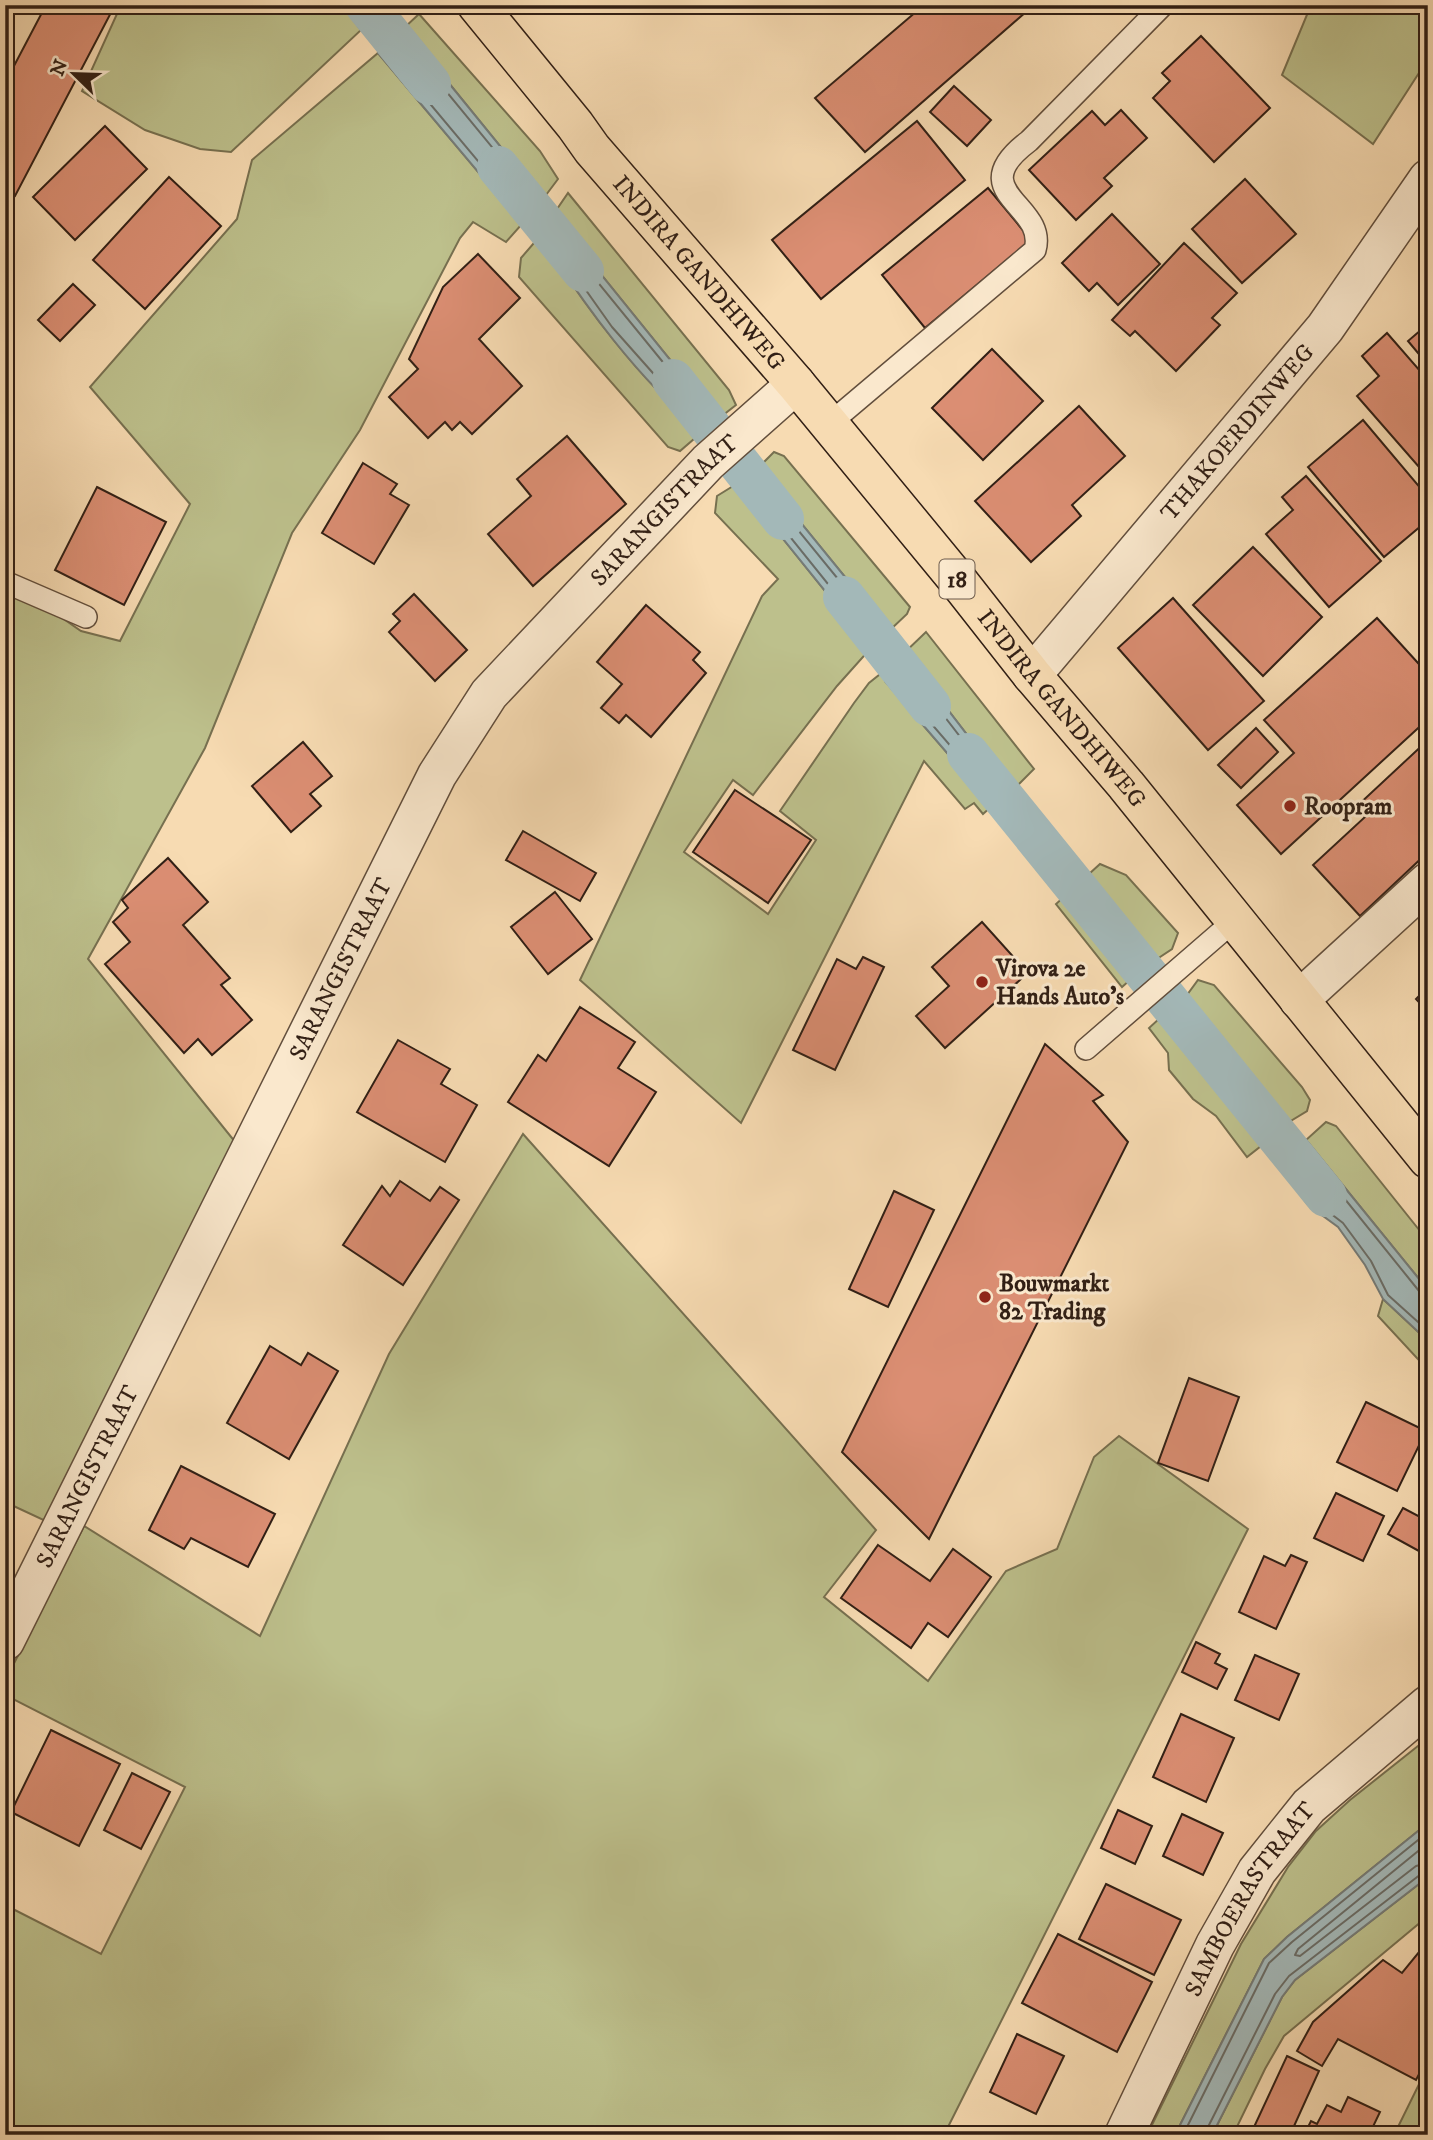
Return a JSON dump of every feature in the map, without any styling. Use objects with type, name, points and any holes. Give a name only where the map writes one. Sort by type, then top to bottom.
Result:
[{"type":"main road","name":"INDIRA GANDHIWEG","points":[[477,5],[592,149],[829,424],[1428,1159]]},
{"type":"street","name":"THAKOERDINWEG","points":[[1032,675],[1325,328],[1428,179]]},
{"type":"street","name":"SARANGISTRAAT","points":[[5,1641],[437,775],[489,694],[708,462],[796,384]]},
{"type":"street","points":[[1299,1000],[1428,882]]},
{"type":"street","name":"SAMBOERASTRAAT","points":[[1124,2135],[1215,1945],[1258,1871],[1309,1806],[1428,1704]]},
{"type":"lane","points":[[829,424],[1035,250],[1038,240],[1033,227],[1001,180],[1002,169],[1014,152],[1029,141],[1163,5]]},
{"type":"lane","points":[[5,582],[86,617]]},
{"type":"lane","points":[[1086,1049],[1235,920]]},
{"type":"green space","points":[[121,5],[342,5],[361,30],[231,152],[200,149],[145,130],[82,91]]},
{"type":"green space","points":[[1311,5],[1428,5],[1428,59],[1373,144],[1282,75]]},
{"type":"green space","points":[[419,14],[540,151],[558,179],[543,199],[404,28]]},
{"type":"green space","points":[[378,53],[522,224],[506,242],[473,222],[460,238],[360,430],[292,533],[205,748],[88,959],[240,1148],[52,1524],[5,1502],[5,578],[81,631],[120,641],[190,504],[90,387],[237,219],[252,160]]},
{"type":"green space","points":[[568,193],[729,390],[736,405],[718,419],[553,215]]},
{"type":"green space","points":[[540,236],[575,289],[634,365],[702,432],[680,451],[668,447],[519,277],[521,258]]},
{"type":"green space","points":[[774,452],[784,456],[910,607],[907,614],[889,631],[757,469]]},
{"type":"green space","points":[[738,483],[871,648],[837,686],[753,795],[733,780],[684,852],[768,914],[816,840],[780,811],[854,703],[869,683],[884,671],[885,681],[994,804],[983,814],[974,803],[965,809],[924,761],[741,1123],[580,980],[762,596],[778,579],[715,513],[717,496]]},
{"type":"green space","points":[[926,632],[1034,769],[1011,792],[915,667],[902,655]]},
{"type":"green space","points":[[1100,864],[1126,875],[1178,933],[1172,949],[1157,959],[1094,883],[1068,904],[1130,980],[1122,987],[1056,904]]},
{"type":"green space","points":[[1198,980],[1214,985],[1302,1087],[1310,1100],[1307,1111],[1289,1122],[1187,995]]},
{"type":"green space","points":[[1161,1017],[1261,1146],[1247,1157],[1216,1116],[1193,1099],[1169,1070],[1168,1053],[1149,1028]]},
{"type":"green space","points":[[1326,1122],[1336,1126],[1428,1241],[1428,1290],[1306,1140]]},
{"type":"green space","points":[[523,1134],[876,1530],[824,1597],[928,1681],[1006,1571],[1057,1549],[1094,1457],[1119,1436],[1248,1529],[944,2135],[5,2135],[5,1905],[101,1954],[185,1787],[5,1695],[5,1681],[84,1526],[260,1636],[389,1354]]},
{"type":"green space","points":[[1383,1299],[1428,1341],[1428,1370],[1378,1316]]},
{"type":"green space","points":[[1428,1738],[1428,1823],[1287,1937],[1264,1959],[1175,2135],[1147,2135],[1241,1944],[1288,1867],[1316,1831],[1350,1800]]},
{"type":"green space","points":[[1428,1877],[1428,1916],[1284,2036],[1233,2135],[1212,2135],[1282,1997],[1295,1980]]},
{"type":"green space","points":[[1428,2066],[1428,2135],[1394,2135]]},
{"type":"water","points":[[342,5],[387,5],[389,8],[361,30]]},
{"type":"water","points":[[404,28],[543,199],[522,224],[378,53]]},
{"type":"water","points":[[553,215],[718,419],[702,432],[634,365],[575,289],[540,236]]},
{"type":"water","points":[[757,469],[889,631],[871,648],[738,483]]},
{"type":"water","points":[[902,655],[915,667],[1011,792],[994,804],[885,681],[884,671]]},
{"type":"water","points":[[1094,883],[1157,959],[1130,980],[1068,904]]},
{"type":"water","points":[[1187,995],[1289,1122],[1261,1146],[1161,1017]]},
{"type":"water","points":[[1306,1140],[1428,1290],[1428,1341],[1383,1299],[1365,1265],[1338,1227],[1308,1205],[1281,1169],[1280,1160]]},
{"type":"water","points":[[1428,1823],[1428,1877],[1295,1980],[1282,1997],[1212,2135],[1175,2135],[1264,1959],[1287,1937]]},
{"type":"building","points":[[46,5],[115,5],[15,196],[5,191],[5,83]]},
{"type":"building","points":[[924,5],[1034,5],[865,152],[815,98]]},
{"type":"building","points":[[1201,36],[1270,108],[1214,162],[1153,98],[1170,81],[1162,73]]},
{"type":"building","points":[[954,86],[991,120],[967,146],[930,112]]},
{"type":"building","points":[[1121,110],[1147,138],[1104,178],[1112,186],[1076,220],[1029,170],[1092,111],[1105,125]]},
{"type":"building","points":[[917,121],[965,180],[821,299],[772,240]]},
{"type":"building","points":[[105,126],[147,169],[75,240],[33,197]]},
{"type":"building","points":[[169,177],[221,226],[145,309],[93,260]]},
{"type":"building","points":[[1245,179],[1296,234],[1242,283],[1192,229]]},
{"type":"building","points":[[988,188],[1031,240],[925,328],[882,275]]},
{"type":"building","points":[[1112,214],[1160,264],[1118,305],[1097,283],[1089,291],[1062,263]]},
{"type":"building","points":[[1184,243],[1237,293],[1212,318],[1220,325],[1176,371],[1135,331],[1130,336],[1112,320]]},
{"type":"building","points":[[478,254],[520,298],[479,339],[522,386],[472,434],[460,422],[452,430],[445,422],[428,438],[389,397],[418,369],[409,359],[443,287]]},
{"type":"building","points":[[73,284],[95,305],[60,341],[38,320]]},
{"type":"building","points":[[1428,324],[1428,365],[1408,341]]},
{"type":"building","points":[[1387,333],[1428,380],[1426,475],[1357,396],[1379,376],[1362,356]]},
{"type":"building","points":[[992,349],[1043,401],[983,460],[932,408]]},
{"type":"building","points":[[1079,406],[1125,456],[1072,505],[1081,516],[1031,562],[975,501]]},
{"type":"building","points":[[1363,420],[1428,497],[1428,520],[1384,557],[1308,467]]},
{"type":"building","points":[[567,436],[626,504],[533,586],[488,534],[531,496],[517,479]]},
{"type":"building","points":[[363,463],[397,484],[390,494],[409,505],[374,564],[322,533]]},
{"type":"building","points":[[1306,476],[1381,561],[1329,607],[1266,534],[1293,510],[1282,497]]},
{"type":"building","points":[[97,487],[166,522],[124,605],[55,570]]},
{"type":"building","points":[[1253,547],[1322,617],[1263,676],[1193,605]]},
{"type":"building","points":[[414,594],[467,650],[435,681],[389,632],[400,621],[393,614]]},
{"type":"building","points":[[1173,598],[1264,701],[1208,750],[1118,648]]},
{"type":"building","points":[[646,605],[700,652],[693,660],[706,673],[651,737],[626,715],[619,723],[601,708],[622,684],[597,662]]},
{"type":"building","points":[[1377,618],[1428,674],[1428,719],[1281,854],[1237,805],[1294,753],[1264,720]]},
{"type":"building","points":[[1256,728],[1278,752],[1241,788],[1218,765]]},
{"type":"building","points":[[1428,740],[1428,852],[1360,916],[1313,865],[1365,817],[1356,807]]},
{"type":"building","points":[[303,742],[332,776],[310,794],[321,806],[291,832],[252,786]]},
{"type":"building","points":[[735,790],[811,840],[768,903],[693,852]]},
{"type":"building","points":[[523,831],[596,873],[580,901],[506,860]]},
{"type":"building","points":[[168,858],[208,902],[183,925],[230,978],[221,985],[252,1020],[212,1055],[198,1039],[184,1053],[105,964],[130,942],[113,922],[128,908],[122,900]]},
{"type":"building","points":[[555,892],[592,939],[548,974],[511,927]]},
{"type":"building","name":"Virova 2e Hands Auto's","points":[[982,922],[1018,962],[1011,969],[1021,979],[945,1048],[916,1016],[949,986],[932,967]]},
{"type":"building","points":[[863,957],[884,967],[835,1070],[793,1050],[837,959],[856,969]]},
{"type":"building","points":[[1428,987],[1428,1012],[1416,999]]},
{"type":"building","points":[[580,1007],[635,1042],[618,1068],[656,1092],[609,1166],[508,1102],[538,1055],[546,1061]]},
{"type":"building","points":[[398,1040],[450,1069],[441,1084],[477,1105],[445,1162],[357,1112]]},
{"type":"building","name":"Bouwmarkt 82 Trading","points":[[1045,1044],[1103,1095],[1093,1101],[1128,1142],[929,1539],[842,1452]]},
{"type":"building","points":[[400,1181],[430,1201],[440,1187],[459,1200],[403,1285],[343,1245],[382,1186],[390,1196]]},
{"type":"building","points":[[894,1191],[934,1210],[888,1307],[849,1289]]},
{"type":"building","points":[[270,1346],[301,1365],[308,1353],[338,1371],[289,1459],[227,1423]]},
{"type":"building","points":[[1189,1378],[1239,1397],[1208,1481],[1158,1463]]},
{"type":"building","points":[[1366,1402],[1426,1431],[1397,1491],[1337,1462]]},
{"type":"building","points":[[181,1466],[275,1514],[248,1567],[191,1538],[184,1549],[149,1530]]},
{"type":"building","points":[[1336,1493],[1384,1516],[1363,1561],[1314,1538]]},
{"type":"building","points":[[1403,1508],[1428,1521],[1428,1556],[1388,1534]]},
{"type":"building","points":[[878,1545],[930,1581],[953,1549],[991,1577],[948,1637],[928,1623],[911,1648],[841,1598]]},
{"type":"building","points":[[1291,1555],[1307,1562],[1276,1629],[1239,1612],[1264,1556],[1285,1566]]},
{"type":"building","points":[[1196,1642],[1220,1654],[1215,1663],[1227,1669],[1217,1689],[1182,1672]]},
{"type":"building","points":[[1255,1655],[1299,1674],[1279,1720],[1235,1700]]},
{"type":"building","points":[[1181,1714],[1234,1738],[1206,1802],[1153,1777]]},
{"type":"building","points":[[51,1730],[120,1764],[79,1846],[11,1812]]},
{"type":"building","points":[[132,1773],[170,1792],[141,1849],[104,1830]]},
{"type":"building","points":[[1118,1810],[1152,1826],[1135,1864],[1101,1848]]},
{"type":"building","points":[[1182,1814],[1223,1833],[1203,1875],[1163,1856]]},
{"type":"building","points":[[1106,1884],[1181,1920],[1154,1975],[1079,1939]]},
{"type":"building","points":[[1058,1934],[1152,1982],[1117,2052],[1022,2003]]},
{"type":"building","points":[[1428,1941],[1428,2057],[1416,2080],[1338,2039],[1322,2066],[1297,2051],[1313,2022],[1383,1960],[1402,1973]]},
{"type":"building","points":[[1017,2034],[1064,2056],[1036,2114],[990,2092]]},
{"type":"building","points":[[1287,2056],[1319,2071],[1290,2135],[1272,2135],[1254,2127]]},
{"type":"building","points":[[1348,2097],[1380,2112],[1369,2135],[1304,2135],[1311,2121],[1317,2124],[1327,2105],[1341,2112]]},
{"type":"waterway","points":[[366,5],[430,84]]},
{"type":"waterway","points":[[498,167],[583,271]]},
{"type":"waterway","points":[[673,380],[783,519]]},
{"type":"waterway","points":[[844,597],[930,706]]},
{"type":"waterway","points":[[968,754],[1326,1196]]},
{"type":"place","name":"Roopram","points":[[1290,806]]},
{"type":"place","name":"Virova 2e Hands Auto's","points":[[982,982]]},
{"type":"place","name":"Bouwmarkt 82 Trading","points":[[985,1297]]}]
